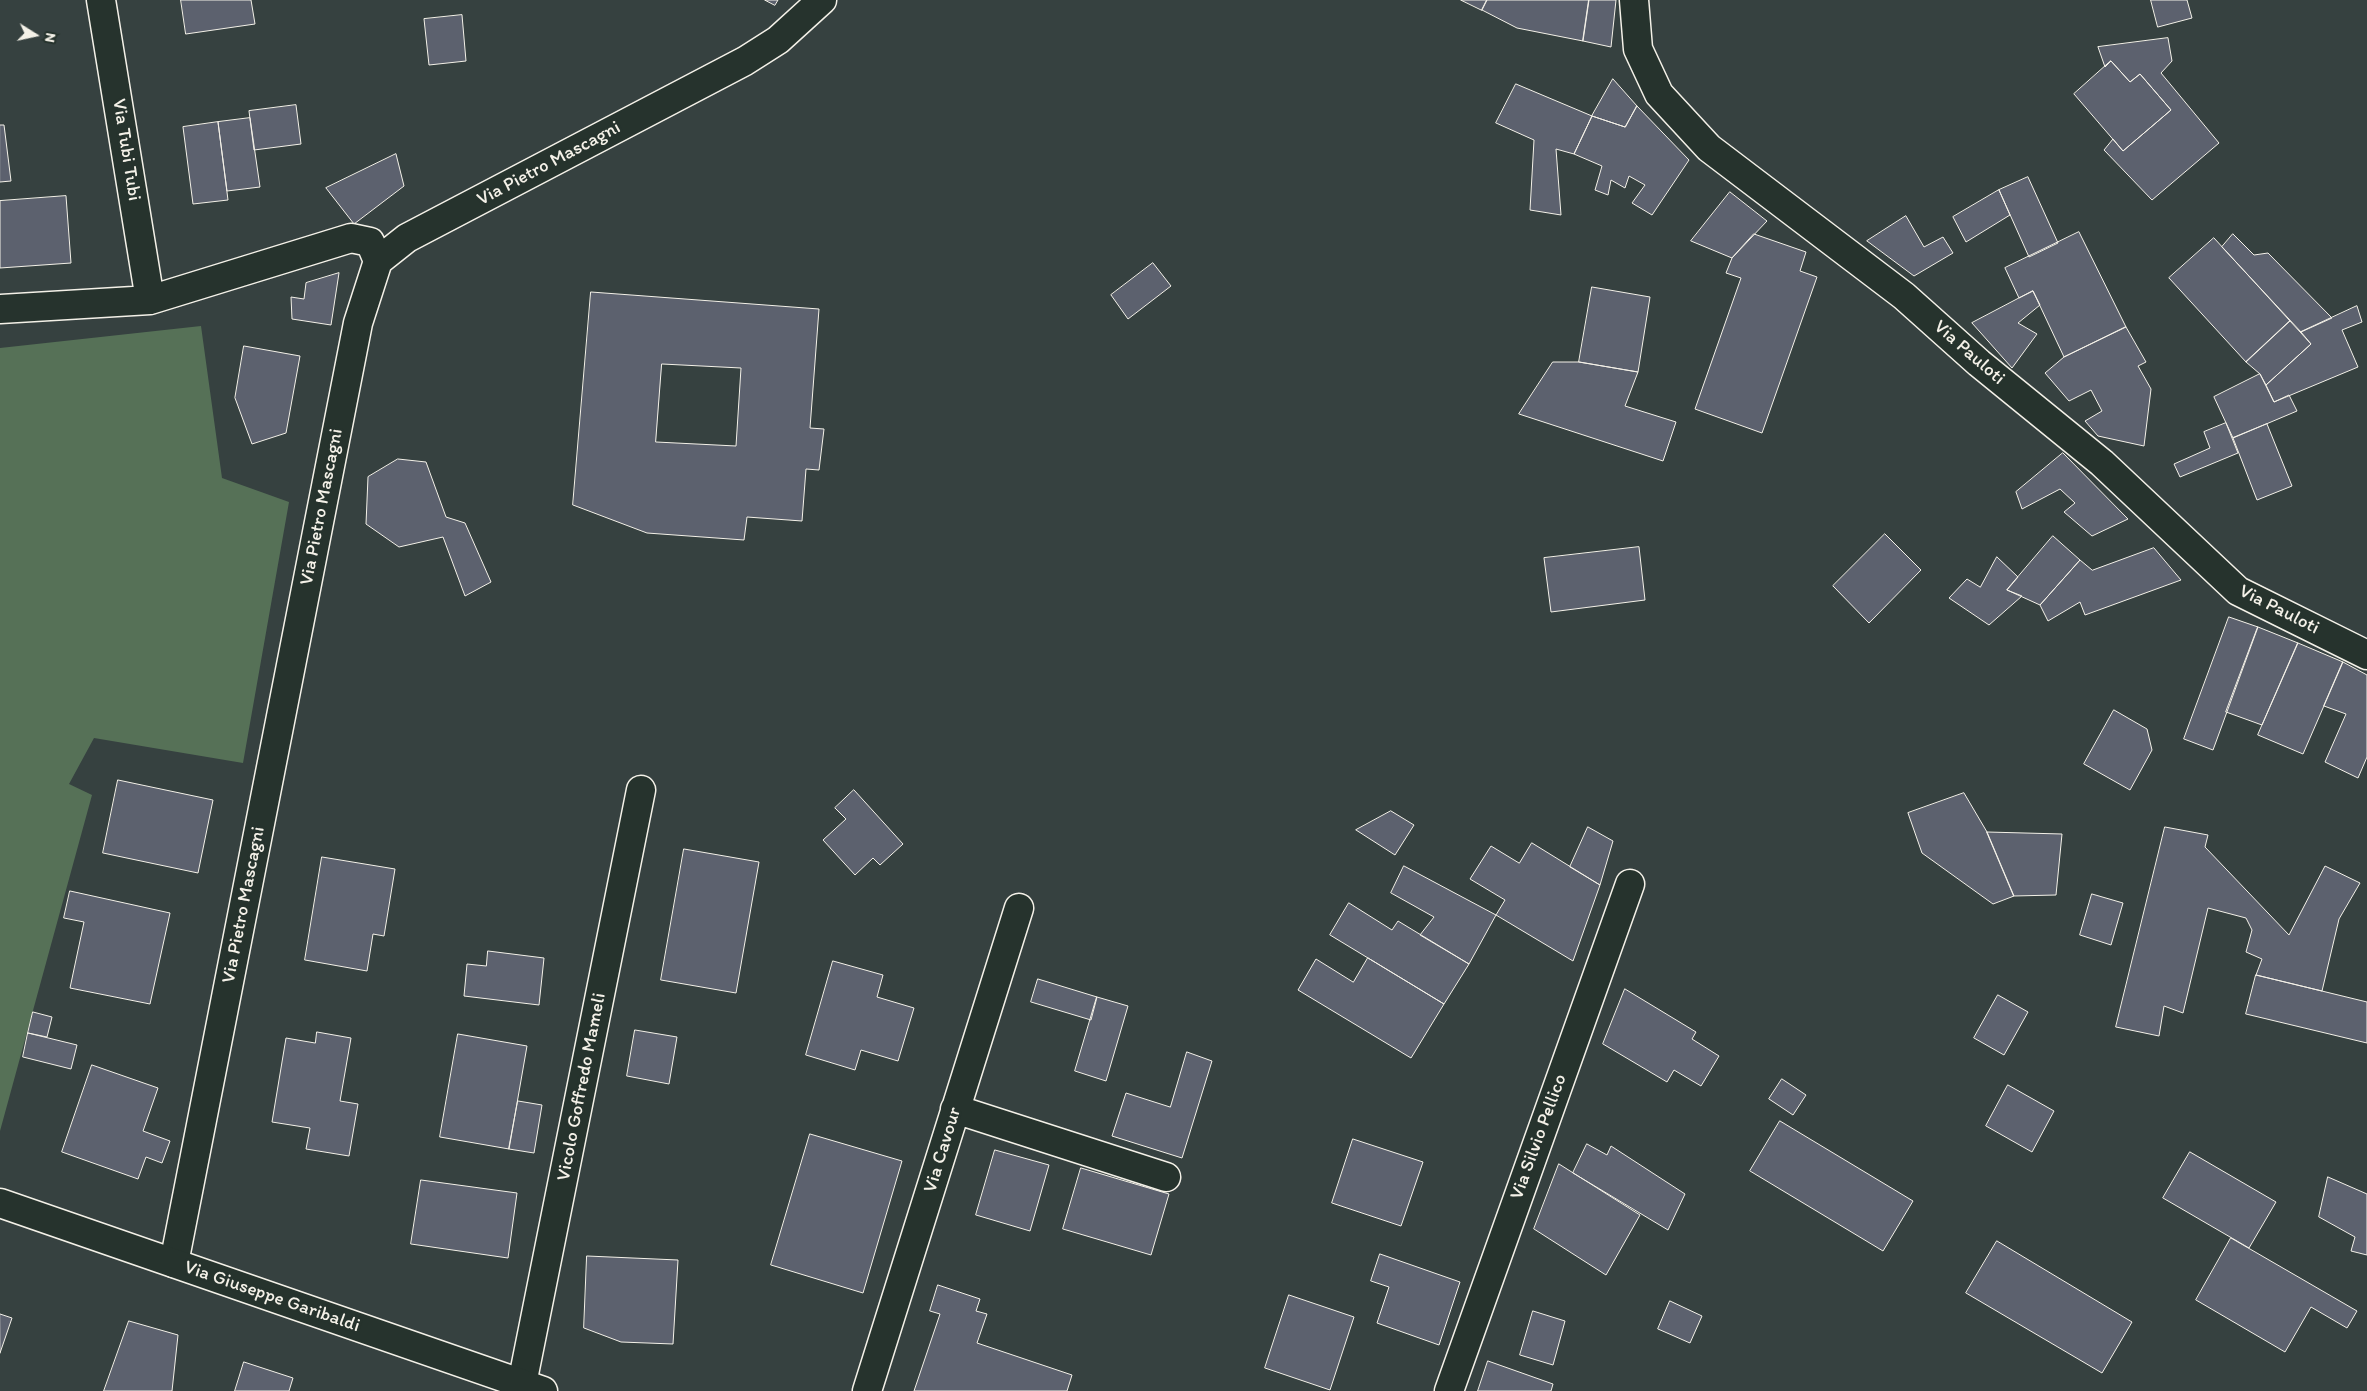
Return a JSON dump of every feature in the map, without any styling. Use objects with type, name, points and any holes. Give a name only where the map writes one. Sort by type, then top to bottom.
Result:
[{"type":"street","name":"Via Tubi Tubi","points":[[100,0],[150,300]]},
{"type":"street","name":"Via Pietro Mascagni","points":[[174,1263],[356,332],[378,261],[407,238],[745,61],[778,40],[822,0]]},
{"type":"street","name":"Via Pauloti","points":[[1634,0],[1638,49],[1658,94],[1709,148],[1904,296],[1980,363],[2102,463],[2238,591],[2367,655]]},
{"type":"street","points":[[0,309],[150,300],[351,238],[370,242],[378,261]]},
{"type":"street","name":"Vicolo Goffredo Mameli","points":[[533,1387],[641,790]]},
{"type":"street","name":"Via Silvio Pellico","points":[[1449,1391],[1630,884]]},
{"type":"street","name":"Via Cavour","points":[[867,1391],[1019,908]]},
{"type":"street","points":[[955,1110],[1166,1177]]},
{"type":"street","name":"Via Giuseppe Garibaldi","points":[[0,1203],[533,1387]]},
{"type":"green space","points":[[201,326],[222,478],[289,502],[243,763],[94,738],[69,784],[92,795],[0,1131],[0,348]]},
{"type":"building","points":[[181,0],[251,0],[255,24],[186,34]]},
{"type":"building","points":[[765,0],[778,0],[775,5]]},
{"type":"building","points":[[1461,0],[1487,0],[1482,10]]},
{"type":"building","points":[[1487,0],[1589,0],[1583,41],[1517,28],[1482,10]]},
{"type":"building","points":[[1589,0],[1616,0],[1611,47],[1583,41]]},
{"type":"building","points":[[2151,0],[2187,0],[2192,18],[2158,27]]},
{"type":"building","points":[[462,15],[466,61],[429,65],[424,19]]},
{"type":"building","points":[[2168,38],[2172,61],[2161,73],[2219,143],[2152,200],[2104,150],[2113,139],[2123,151],[2171,110],[2140,74],[2130,82],[2111,61],[2105,67],[2098,47]]},
{"type":"building","points":[[2111,61],[2130,82],[2140,74],[2171,110],[2123,151],[2074,94]]},
{"type":"building","points":[[1613,79],[1637,106],[1625,127],[1592,116]]},
{"type":"building","points":[[1516,84],[1592,116],[1574,154],[1556,149],[1561,215],[1530,210],[1534,140],[1496,123]]},
{"type":"building","points":[[296,105],[301,144],[254,150],[249,111]]},
{"type":"building","points":[[1637,106],[1689,160],[1652,215],[1632,203],[1645,185],[1629,176],[1625,188],[1611,180],[1608,195],[1595,190],[1602,166],[1574,154],[1592,116],[1625,127]]},
{"type":"building","points":[[250,118],[260,187],[227,191],[218,122]]},
{"type":"building","points":[[218,122],[228,200],[193,204],[183,127]]},
{"type":"building","points":[[0,125],[4,125],[11,181],[0,182]]},
{"type":"building","points":[[396,154],[404,186],[354,224],[326,188]]},
{"type":"building","points":[[2028,177],[2058,243],[2029,257],[1999,190]]},
{"type":"building","points":[[1999,190],[2010,215],[1966,242],[1953,217]]},
{"type":"building","points":[[1730,192],[1767,221],[1732,258],[1691,241]]},
{"type":"building","points":[[66,196],[71,263],[0,268],[0,201]]},
{"type":"building","points":[[1906,216],[1924,247],[1943,237],[1953,253],[1914,276],[1867,241]]},
{"type":"building","points":[[2079,232],[2126,327],[2064,357],[2033,291],[2019,298],[2005,268]]},
{"type":"building","points":[[1754,234],[1806,252],[1800,271],[1817,277],[1762,433],[1695,409],[1741,278],[1726,273],[1732,258]]},
{"type":"building","points":[[2233,234],[2254,255],[2268,253],[2332,318],[2301,332],[2222,247]]},
{"type":"building","points":[[2214,238],[2290,321],[2246,362],[2169,278]]},
{"type":"building","points":[[1153,263],[1171,286],[1128,319],[1111,295]]},
{"type":"building","points":[[339,273],[331,325],[292,319],[291,297],[304,299],[306,283]]},
{"type":"building","points":[[1592,287],[1650,297],[1638,372],[1579,362]]},
{"type":"building","points":[[2033,291],[2040,305],[2018,323],[2037,334],[2012,368],[1972,323]]},
{"type":"building","points":[[591,292],[819,309],[810,428],[824,429],[819,470],[806,469],[802,521],[747,517],[744,540],[647,533],[573,505]],"holes":[[[662,364],[741,368],[736,446],[656,442]]]},
{"type":"building","points":[[2357,306],[2362,322],[2342,330],[2358,367],[2274,402],[2266,385],[2311,344],[2301,332]]},
{"type":"building","points":[[2290,321],[2311,344],[2266,385],[2260,374],[2246,362]]},
{"type":"building","points":[[2126,327],[2146,362],[2138,366],[2151,389],[2144,446],[2098,436],[2085,421],[2102,411],[2091,390],[2069,401],[2045,373],[2064,357]]},
{"type":"building","points":[[244,346],[300,356],[286,433],[252,444],[235,398]]},
{"type":"building","points":[[1553,362],[1579,362],[1638,372],[1625,406],[1676,422],[1663,461],[1519,414]]},
{"type":"building","points":[[2260,374],[2274,402],[2289,395],[2297,411],[2233,438],[2214,397]]},
{"type":"building","points":[[2226,423],[2238,453],[2180,477],[2174,464],[2210,448],[2204,432]]},
{"type":"building","points":[[2267,424],[2292,486],[2257,500],[2233,438]]},
{"type":"building","points":[[2063,453],[2128,519],[2092,536],[2064,512],[2075,503],[2060,489],[2022,509],[2016,492]]},
{"type":"building","points":[[398,459],[426,462],[446,517],[465,523],[491,582],[465,596],[443,537],[399,547],[366,524],[368,477]]},
{"type":"building","points":[[1885,534],[1921,570],[1869,623],[1833,586]]},
{"type":"building","points":[[2053,536],[2080,560],[2040,605],[2007,590]]},
{"type":"building","points":[[1639,547],[1645,600],[1551,612],[1544,558]]},
{"type":"building","points":[[2154,548],[2181,580],[2085,615],[2080,602],[2048,621],[2040,605],[2080,560],[2092,570]]},
{"type":"building","points":[[1997,557],[2018,577],[2007,590],[2022,596],[1989,625],[1949,598],[1967,579],[1980,587]]},
{"type":"building","points":[[2229,617],[2258,627],[2213,750],[2184,739]]},
{"type":"building","points":[[2258,627],[2298,643],[2262,725],[2226,712]]},
{"type":"building","points":[[2298,643],[2343,662],[2303,754],[2258,735]]},
{"type":"building","points":[[2343,662],[2367,675],[2367,757],[2358,778],[2325,762],[2346,714],[2324,706]]},
{"type":"building","points":[[2114,710],[2147,729],[2152,750],[2130,790],[2084,764]]},
{"type":"building","points":[[118,780],[213,800],[198,873],[103,853]]},
{"type":"building","points":[[854,790],[903,844],[880,865],[873,858],[855,875],[823,840],[846,819],[835,808]]},
{"type":"building","points":[[1964,793],[1987,832],[2014,896],[1993,904],[1922,853],[1908,813]]},
{"type":"building","points":[[1391,811],[1414,825],[1395,855],[1356,830]]},
{"type":"building","points":[[1588,827],[1613,841],[1600,885],[1570,867]]},
{"type":"building","points":[[2165,827],[2208,835],[2205,847],[2289,935],[2325,866],[2360,883],[2339,919],[2322,991],[2256,975],[2262,959],[2246,952],[2252,930],[2246,918],[2208,908],[2183,1013],[2164,1006],[2159,1036],[2116,1027]]},
{"type":"building","points":[[1987,832],[2062,834],[2056,895],[2014,896]]},
{"type":"building","points":[[1532,843],[1600,885],[1573,961],[1496,915],[1505,900],[1470,879],[1491,846],[1519,863]]},
{"type":"building","points":[[684,849],[759,862],[736,993],[661,980]]},
{"type":"building","points":[[322,857],[395,869],[384,936],[373,934],[367,971],[305,960]]},
{"type":"building","points":[[1404,866],[1496,915],[1469,964],[1420,935],[1434,917],[1391,893]]},
{"type":"building","points":[[70,891],[170,913],[150,1004],[70,988],[84,922],[64,918]]},
{"type":"building","points":[[2092,894],[2123,903],[2111,945],[2080,935]]},
{"type":"building","points":[[1349,903],[1392,930],[1398,921],[1469,964],[1444,1004],[1330,935]]},
{"type":"building","points":[[488,951],[544,958],[539,1005],[464,996],[467,964],[486,966]]},
{"type":"building","points":[[1368,958],[1444,1004],[1411,1058],[1298,990],[1316,959],[1353,982]]},
{"type":"building","points":[[833,961],[883,975],[877,997],[914,1008],[898,1061],[861,1050],[855,1070],[806,1055]]},
{"type":"building","points":[[2256,975],[2367,1002],[2367,1043],[2246,1014]]},
{"type":"building","points":[[1038,979],[1097,997],[1091,1020],[1031,1002]]},
{"type":"building","points":[[1625,989],[1696,1032],[1692,1039],[1719,1056],[1701,1086],[1674,1070],[1667,1082],[1603,1044]]},
{"type":"building","points":[[1998,995],[2028,1012],[2004,1055],[1974,1038]]},
{"type":"building","points":[[1097,997],[1128,1006],[1106,1081],[1075,1071]]},
{"type":"building","points":[[33,1012],[52,1017],[47,1037],[28,1033]]},
{"type":"building","points":[[635,1030],[677,1037],[669,1084],[627,1076]]},
{"type":"building","points":[[317,1032],[351,1038],[340,1101],[358,1104],[349,1156],[306,1149],[310,1128],[272,1122],[286,1038],[315,1043]]},
{"type":"building","points":[[28,1033],[77,1045],[71,1069],[23,1057]]},
{"type":"building","points":[[458,1034],[527,1046],[509,1149],[440,1137]]},
{"type":"building","points":[[1187,1052],[1212,1061],[1182,1158],[1112,1136],[1126,1093],[1170,1107]]},
{"type":"building","points":[[92,1065],[158,1088],[143,1131],[170,1141],[162,1163],[146,1157],[138,1179],[62,1152]]},
{"type":"building","points":[[1782,1079],[1806,1095],[1793,1115],[1769,1099]]},
{"type":"building","points":[[2008,1085],[2054,1111],[2032,1152],[1986,1126]]},
{"type":"building","points":[[518,1101],[542,1105],[534,1153],[509,1149]]},
{"type":"building","points":[[1780,1121],[1913,1201],[1883,1251],[1750,1171]]},
{"type":"building","points":[[810,1134],[902,1161],[863,1293],[771,1265]]},
{"type":"building","points":[[1353,1139],[1423,1162],[1401,1226],[1332,1203]]},
{"type":"building","points":[[1587,1144],[1607,1155],[1611,1146],[1685,1194],[1668,1230],[1573,1173]]},
{"type":"building","points":[[995,1150],[1049,1165],[1030,1231],[976,1215]]},
{"type":"building","points":[[2190,1152],[2276,1202],[2249,1248],[2163,1198]]},
{"type":"building","points":[[1559,1164],[1640,1215],[1606,1275],[1534,1229]]},
{"type":"building","points":[[1081,1168],[1169,1194],[1151,1255],[1063,1229]]},
{"type":"building","points":[[2328,1177],[2367,1194],[2367,1255],[2351,1251],[2355,1237],[2319,1217]]},
{"type":"building","points":[[421,1180],[517,1193],[508,1258],[411,1244]]},
{"type":"building","points":[[2231,1238],[2357,1311],[2347,1328],[2311,1307],[2285,1352],[2196,1300]]},
{"type":"building","points":[[1997,1241],[2132,1322],[2102,1373],[1966,1293]]},
{"type":"building","points":[[1380,1254],[1460,1282],[1439,1345],[1377,1323],[1389,1287],[1371,1281]]},
{"type":"building","points":[[587,1256],[678,1260],[673,1344],[621,1342],[584,1328]]},
{"type":"building","points":[[938,1285],[980,1299],[976,1311],[987,1314],[977,1343],[1072,1375],[1067,1391],[914,1391],[940,1314],[930,1311]]},
{"type":"building","points":[[1289,1295],[1354,1317],[1330,1390],[1265,1368]]},
{"type":"building","points":[[1670,1301],[1702,1316],[1690,1343],[1658,1329]]},
{"type":"building","points":[[1533,1311],[1565,1321],[1553,1365],[1520,1355]]},
{"type":"building","points":[[0,1314],[12,1318],[0,1353]]},
{"type":"building","points":[[129,1321],[178,1335],[172,1391],[104,1391]]},
{"type":"building","points":[[1488,1361],[1553,1384],[1551,1391],[1478,1391]]},
{"type":"building","points":[[244,1362],[293,1378],[289,1391],[235,1391]]}]
